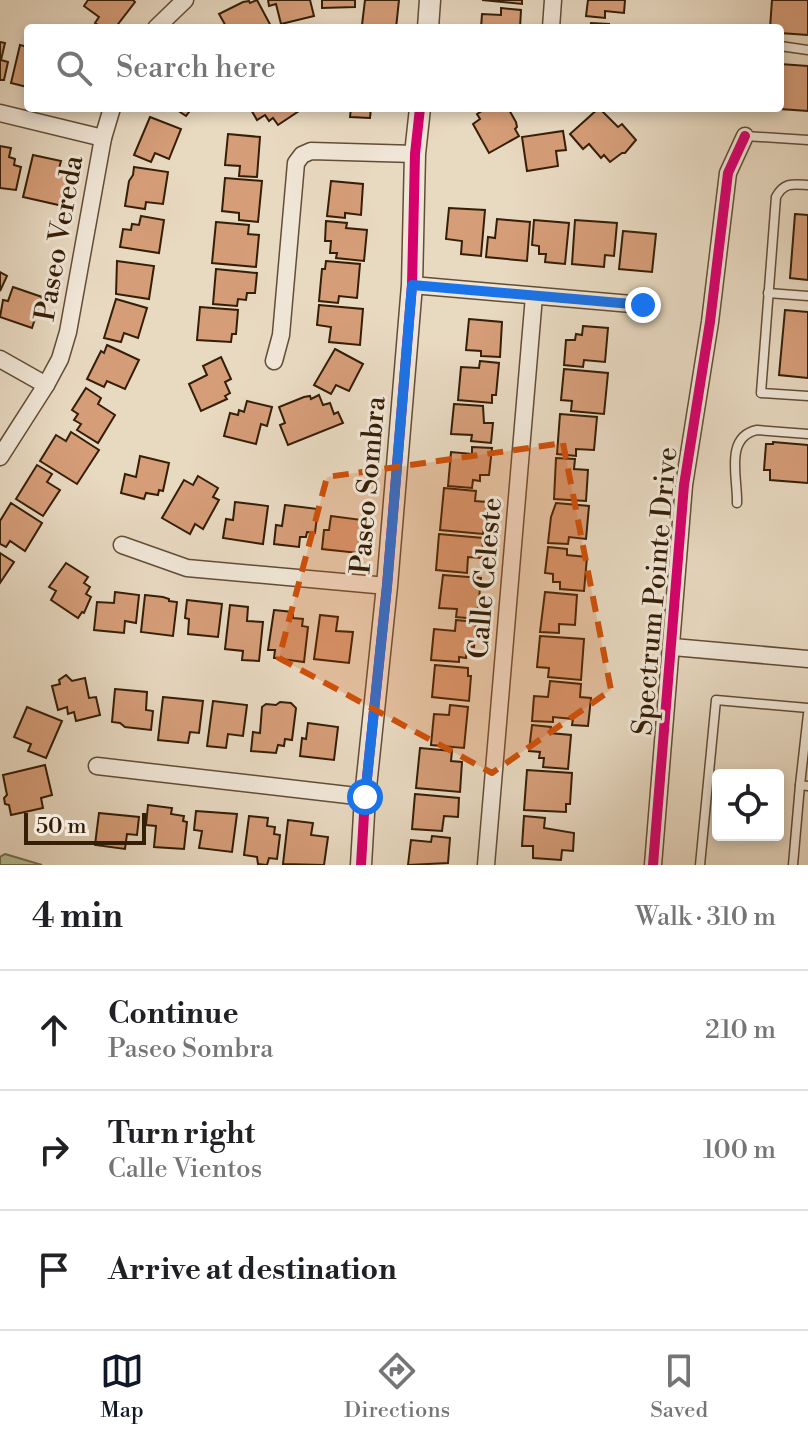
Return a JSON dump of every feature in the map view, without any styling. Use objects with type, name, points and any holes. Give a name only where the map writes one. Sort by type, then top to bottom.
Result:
[{"type":"street","points":[[160,24],[185,0]]},
{"type":"street","points":[[428,24],[430,0]]},
{"type":"street","points":[[551,24],[553,0]]},
{"type":"street","name":"Paseo Vereda","points":[[0,457],[60,359],[68,332],[103,138],[111,112]]},
{"type":"street","name":"Paseo Sombra","points":[[361,865],[412,285],[415,154],[420,112]]},
{"type":"street","points":[[0,113],[103,138]]},
{"type":"street","name":"Spectrum Pointe Drive","points":[[653,865],[684,485],[710,322],[728,173],[745,136]]},
{"type":"street","points":[[274,361],[281,335],[296,163],[302,155],[311,151],[415,154]]},
{"type":"street","points":[[412,285],[643,305]]},
{"type":"street","name":"Calle Celeste","points":[[486,865],[534,296]]},
{"type":"street","points":[[0,359],[46,385]]},
{"type":"street","points":[[122,545],[187,568],[387,586]]},
{"type":"street","points":[[673,647],[808,659]]},
{"type":"street","points":[[97,766],[365,797]]},
{"type":"lane","points":[[784,47],[808,50]]},
{"type":"lane","points":[[745,136],[808,140]]},
{"type":"lane","points":[[808,185],[789,183],[780,189],[776,197],[761,393],[808,396]]},
{"type":"lane","points":[[768,293],[808,296]]},
{"type":"lane","points":[[737,503],[734,464],[739,441],[749,432],[757,430],[808,434]]},
{"type":"lane","points":[[700,865],[716,700],[808,711],[804,785],[793,865]]},
{"type":"highlighted area","points":[[563,443],[611,690],[492,773],[279,658],[327,477]]},
{"type":"green space","points":[[5,854],[42,865],[0,865],[0,857]]},
{"type":"building","points":[[88,0],[135,2],[118,24],[97,24],[99,17],[84,6]]},
{"type":"building","points":[[257,0],[270,24],[225,24],[219,14],[243,2]]},
{"type":"building","points":[[268,0],[310,0],[314,16],[281,24],[276,4],[269,6]]},
{"type":"building","points":[[322,0],[355,0],[355,7],[322,8]]},
{"type":"building","points":[[365,0],[399,0],[396,24],[362,24]]},
{"type":"building","points":[[482,0],[522,0],[522,4]]},
{"type":"building","points":[[588,0],[625,0],[624,13],[605,11],[605,18],[586,16]]},
{"type":"building","points":[[772,0],[808,0],[808,35],[784,33],[784,24],[770,24]]},
{"type":"building","points":[[501,8],[521,10],[520,24],[481,24],[482,14],[501,15]]},
{"type":"building","points":[[0,42],[5,43],[1,60],[8,62],[4,80],[0,80]]},
{"type":"building","points":[[20,45],[24,46],[24,86],[11,83]]},
{"type":"building","points":[[784,64],[808,66],[808,111],[784,109]]},
{"type":"building","points":[[252,112],[298,112],[278,125],[273,118],[269,121],[265,115],[257,120]]},
{"type":"building","points":[[351,112],[371,112],[370,118],[350,117]]},
{"type":"building","points":[[510,112],[519,136],[489,153],[473,124],[480,119],[477,114]]},
{"type":"building","points":[[595,112],[603,112],[618,127],[622,124],[636,140],[625,153],[610,162],[604,155],[601,158],[589,144],[583,149],[570,134]]},
{"type":"building","points":[[150,117],[181,129],[169,159],[155,153],[151,162],[134,155]]},
{"type":"building","points":[[563,131],[566,150],[556,151],[558,166],[527,171],[522,137]]},
{"type":"building","points":[[228,134],[260,137],[257,177],[239,176],[240,166],[225,165]]},
{"type":"building","points":[[0,146],[11,148],[9,157],[15,159],[14,165],[21,167],[16,190],[0,188]]},
{"type":"building","points":[[33,155],[61,161],[58,172],[71,175],[63,206],[23,197]]},
{"type":"building","points":[[134,167],[168,172],[163,204],[146,202],[145,209],[125,206]]},
{"type":"building","points":[[225,178],[262,181],[258,222],[239,220],[239,213],[222,211]]},
{"type":"building","points":[[331,181],[363,184],[361,215],[345,213],[345,218],[327,216]]},
{"type":"building","points":[[449,208],[485,210],[481,256],[461,254],[462,241],[446,239]]},
{"type":"building","points":[[795,214],[808,215],[808,280],[790,278]]},
{"type":"building","points":[[141,216],[164,220],[159,253],[120,247],[123,229],[131,230],[132,224],[139,225]]},
{"type":"building","points":[[497,219],[530,222],[527,261],[486,257],[488,237],[495,238]]},
{"type":"building","points":[[534,220],[569,223],[565,264],[545,262],[546,254],[539,254],[539,246],[532,245]]},
{"type":"building","points":[[575,220],[617,223],[614,256],[605,255],[604,267],[572,264]]},
{"type":"building","points":[[326,221],[347,223],[346,228],[367,230],[364,261],[336,258],[337,253],[330,253],[331,241],[325,241]]},
{"type":"building","points":[[216,222],[249,225],[248,234],[259,235],[256,267],[212,263]]},
{"type":"building","points":[[623,231],[656,234],[652,272],[619,269]]},
{"type":"building","points":[[117,261],[154,266],[149,299],[116,294]]},
{"type":"building","points":[[326,261],[360,264],[357,298],[339,296],[338,303],[319,301],[322,269],[325,269]]},
{"type":"building","points":[[216,269],[257,273],[255,293],[247,293],[246,300],[238,299],[237,306],[213,304]]},
{"type":"building","points":[[0,272],[7,276],[0,291]]},
{"type":"building","points":[[13,287],[42,297],[32,328],[0,317],[3,300],[8,301]]},
{"type":"building","points":[[116,299],[147,308],[138,338],[124,333],[121,342],[104,338]]},
{"type":"building","points":[[319,305],[363,309],[360,345],[329,342],[331,327],[317,325]]},
{"type":"building","points":[[200,307],[238,310],[236,334],[232,334],[231,342],[197,340]]},
{"type":"building","points":[[785,310],[808,312],[808,378],[779,375]]},
{"type":"building","points":[[469,319],[502,322],[500,357],[481,356],[481,351],[466,350]]},
{"type":"building","points":[[583,326],[608,328],[605,362],[584,360],[583,367],[564,365],[566,340],[575,340],[576,334],[582,335]]},
{"type":"building","points":[[107,345],[139,360],[125,389],[107,381],[104,387],[87,379]]},
{"type":"building","points":[[335,349],[363,364],[349,391],[336,385],[331,394],[314,385]]},
{"type":"building","points":[[221,357],[231,379],[225,382],[230,393],[225,396],[227,399],[201,411],[189,384],[207,375],[203,366]]},
{"type":"building","points":[[480,361],[499,363],[496,395],[492,395],[492,403],[458,400],[461,367],[479,368]]},
{"type":"building","points":[[564,369],[608,373],[604,414],[571,411],[572,401],[561,400]]},
{"type":"building","points":[[86,388],[101,398],[98,404],[115,415],[98,443],[77,430],[81,424],[74,420],[78,414],[72,410]]},
{"type":"building","points":[[319,395],[323,405],[330,403],[334,414],[338,412],[343,423],[288,445],[280,425],[285,423],[279,407]]},
{"type":"building","points":[[247,401],[272,407],[267,426],[261,424],[256,444],[224,436],[230,413],[238,415],[239,410],[244,412]]},
{"type":"building","points":[[454,404],[483,406],[484,423],[493,423],[491,443],[471,441],[472,435],[451,434]]},
{"type":"building","points":[[560,414],[597,417],[594,450],[576,449],[576,456],[557,454]]},
{"type":"building","points":[[71,432],[99,450],[77,484],[40,461],[56,435],[66,441]]},
{"type":"building","points":[[766,444],[808,445],[808,483],[770,480],[770,470],[764,470]]},
{"type":"building","points":[[472,447],[492,448],[489,475],[480,475],[480,481],[473,480],[472,488],[448,486],[451,452],[472,454]]},
{"type":"building","points":[[140,456],[169,463],[163,491],[159,490],[158,495],[146,493],[144,499],[121,493],[125,474],[136,477]]},
{"type":"building","points":[[556,458],[575,459],[574,469],[588,470],[586,501],[554,499]]},
{"type":"building","points":[[37,465],[52,474],[47,482],[60,490],[43,516],[16,499]]},
{"type":"building","points":[[198,476],[218,488],[213,497],[219,500],[203,529],[195,524],[190,534],[162,518],[184,480],[193,485]]},
{"type":"building","points":[[444,488],[476,491],[475,501],[487,502],[483,534],[440,530]]},
{"type":"building","points":[[235,502],[268,506],[263,544],[223,538],[226,519],[233,520]]},
{"type":"building","points":[[11,503],[42,523],[25,551],[10,541],[6,547],[0,544],[0,521]]},
{"type":"building","points":[[556,503],[589,506],[586,539],[569,537],[568,544],[548,543]]},
{"type":"building","points":[[285,505],[318,509],[315,533],[307,532],[306,537],[300,537],[299,547],[274,544],[276,525],[282,526]]},
{"type":"building","points":[[331,516],[362,520],[358,553],[322,549],[324,530],[329,530]]},
{"type":"building","points":[[439,534],[483,538],[482,558],[468,557],[467,573],[436,570]]},
{"type":"building","points":[[548,547],[567,549],[567,555],[587,557],[584,591],[560,589],[560,582],[553,582],[553,574],[545,573]]},
{"type":"building","points":[[0,553],[14,562],[0,583]]},
{"type":"building","points":[[66,563],[88,577],[84,583],[90,587],[86,594],[91,597],[84,613],[78,618],[51,600],[56,591],[49,587]]},
{"type":"building","points":[[443,575],[481,578],[477,619],[456,617],[457,609],[439,608]]},
{"type":"building","points":[[115,592],[139,595],[136,623],[125,621],[124,633],[94,630],[97,602],[114,603]]},
{"type":"building","points":[[545,592],[577,595],[575,625],[559,624],[559,633],[540,632]]},
{"type":"building","points":[[145,595],[177,602],[173,636],[141,632]]},
{"type":"building","points":[[187,600],[222,604],[218,637],[188,634],[189,619],[185,618]]},
{"type":"building","points":[[230,605],[248,607],[247,621],[263,622],[259,661],[242,660],[243,651],[225,649]]},
{"type":"building","points":[[274,610],[293,612],[293,618],[303,619],[302,626],[308,627],[304,662],[274,658],[275,650],[268,650]]},
{"type":"building","points":[[320,615],[338,617],[336,631],[353,632],[349,663],[314,659]]},
{"type":"building","points":[[456,620],[476,622],[474,647],[467,646],[466,658],[459,657],[459,662],[431,660],[434,629],[455,631]]},
{"type":"building","points":[[540,636],[584,639],[581,680],[548,677],[549,668],[537,667]]},
{"type":"building","points":[[435,665],[468,668],[468,676],[471,676],[469,701],[432,697]]},
{"type":"building","points":[[66,675],[72,681],[85,678],[89,698],[96,697],[100,715],[76,721],[74,712],[68,714],[67,707],[58,710],[52,686],[60,684],[59,680]]},
{"type":"building","points":[[550,681],[581,684],[580,697],[591,698],[588,726],[572,725],[573,719],[553,717],[553,722],[532,721],[534,696],[548,697]]},
{"type":"building","points":[[115,689],[147,692],[146,710],[153,711],[151,730],[112,722]]},
{"type":"building","points":[[163,697],[203,701],[199,733],[190,732],[188,743],[158,740]]},
{"type":"building","points":[[213,701],[247,705],[243,736],[228,734],[226,748],[207,746]]},
{"type":"building","points":[[280,702],[291,703],[296,708],[292,740],[285,739],[284,746],[278,745],[276,753],[251,751],[253,732],[260,733],[262,707]]},
{"type":"building","points":[[450,705],[468,707],[464,748],[431,745],[434,714],[449,715]]},
{"type":"building","points":[[27,707],[62,721],[46,758],[28,751],[31,744],[14,737]]},
{"type":"building","points":[[308,723],[338,727],[334,760],[300,756]]},
{"type":"building","points":[[532,725],[551,727],[550,733],[571,735],[568,769],[543,767],[544,758],[539,758],[540,752],[529,751]]},
{"type":"building","points":[[420,748],[452,751],[451,761],[462,762],[460,792],[416,788]]},
{"type":"building","points":[[45,765],[52,795],[41,798],[43,808],[11,815],[9,805],[5,804],[7,795],[3,775]]},
{"type":"building","points":[[527,770],[572,773],[570,804],[566,804],[566,812],[524,810]]},
{"type":"building","points":[[415,794],[459,798],[458,817],[444,816],[442,831],[412,829]]},
{"type":"building","points":[[148,805],[172,808],[171,814],[184,816],[183,821],[187,822],[184,849],[154,847],[156,826],[146,825]]},
{"type":"building","points":[[196,811],[237,814],[232,852],[199,848],[202,831],[194,830]]},
{"type":"building","points":[[99,813],[139,817],[137,835],[127,834],[125,849],[95,845]]},
{"type":"building","points":[[249,816],[268,818],[267,826],[275,827],[274,834],[280,835],[277,859],[269,858],[267,865],[258,864],[257,857],[244,855]]},
{"type":"building","points":[[524,816],[545,818],[544,828],[574,833],[573,851],[562,850],[561,860],[533,858],[533,846],[522,846]]},
{"type":"building","points":[[288,820],[313,823],[311,835],[328,837],[324,865],[283,864]]},
{"type":"building","points":[[432,836],[450,838],[448,863],[408,865],[411,840],[431,842]]},
{"type":"cycle path","points":[[361,865],[412,285],[415,154],[420,112]]},
{"type":"cycle path","points":[[653,865],[684,485],[710,322],[728,173],[745,136]]},
{"type":"route","points":[[365,797],[387,586],[412,285],[643,305]]}]
